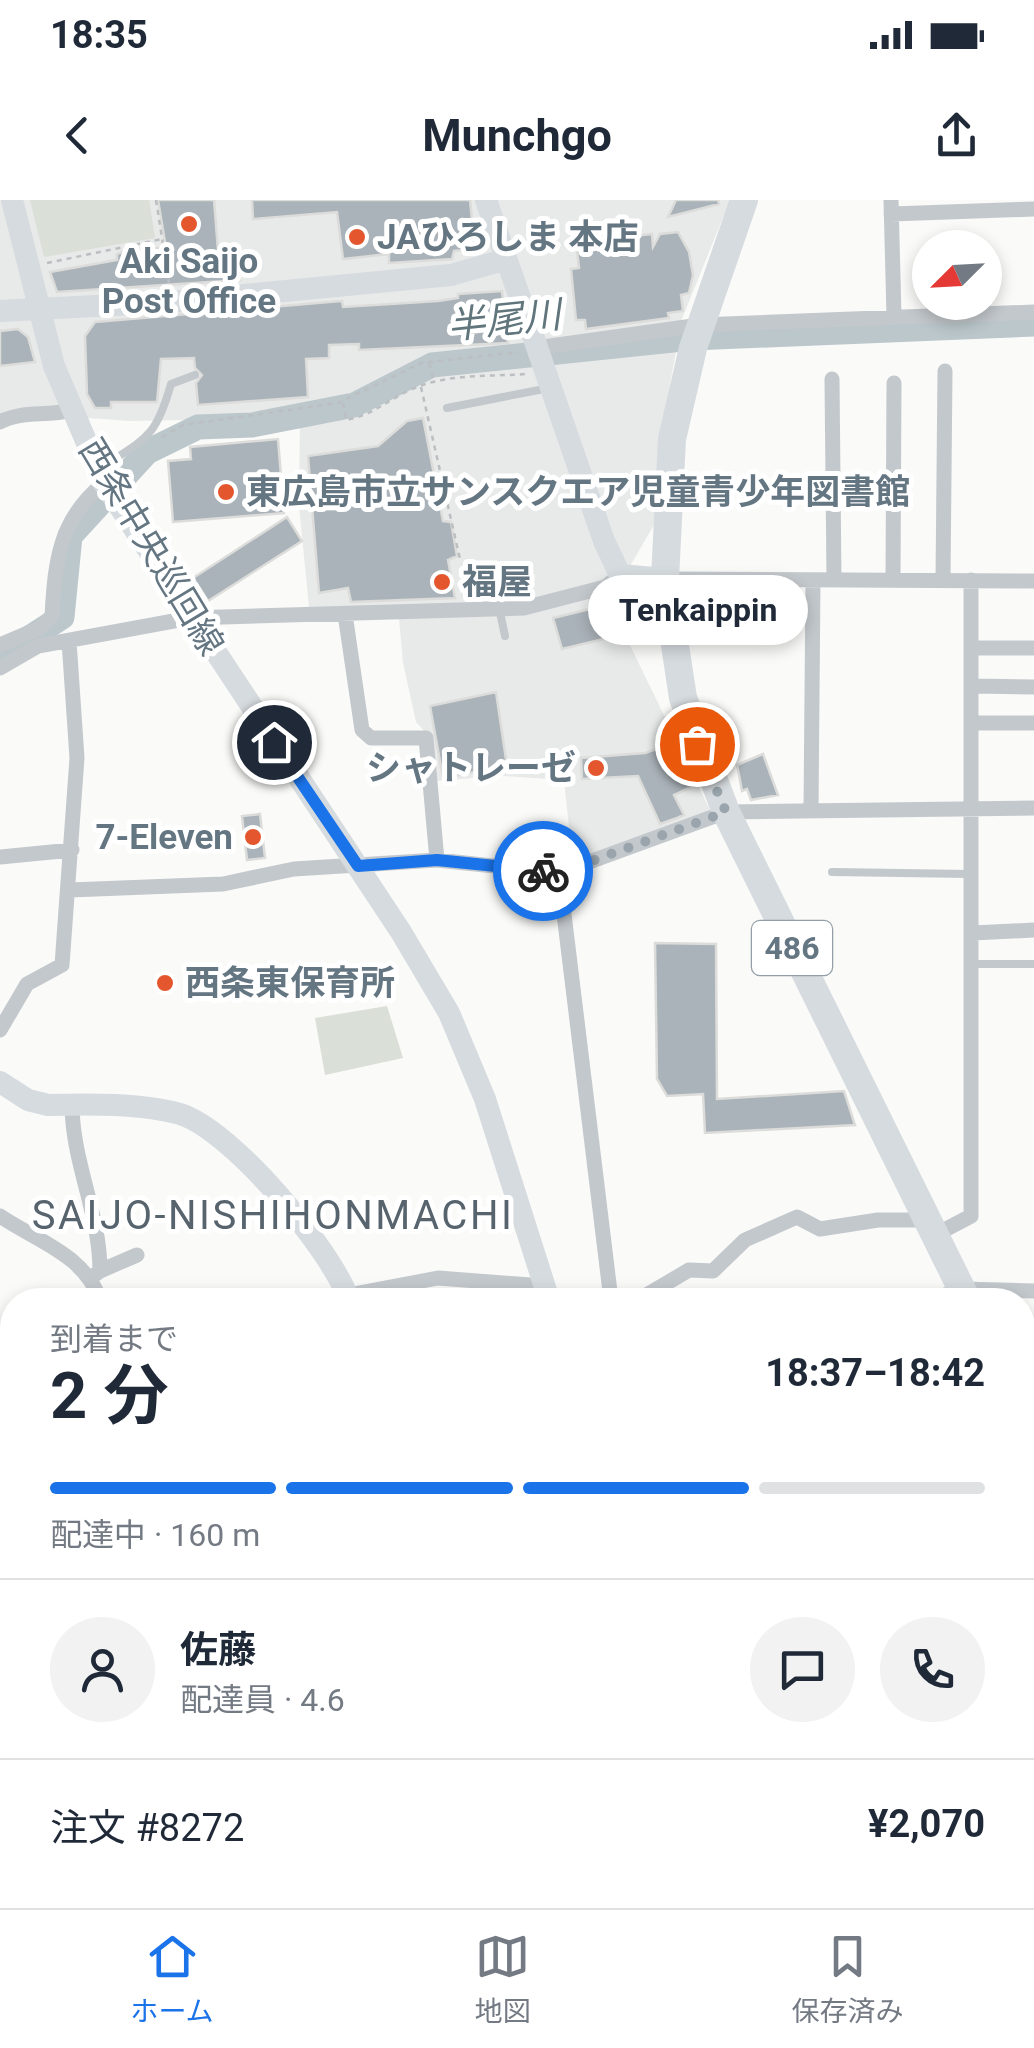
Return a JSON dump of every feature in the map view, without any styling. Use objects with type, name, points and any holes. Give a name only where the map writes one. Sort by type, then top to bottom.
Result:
[{"type":"highway","name":"486","points":[[744,200],[696,336],[672,438],[665,579],[682,698],[726,812],[962,1288]]},
{"type":"street","name":"西条中央巡回線","points":[[12,200],[40,309],[72,410],[101,476],[190,618],[358,866],[449,1013],[485,1098],[544,1288]]},
{"type":"street","points":[[486,200],[530,343],[620,575]]},
{"type":"street","points":[[894,316],[891,207],[1034,209]]},
{"type":"street","points":[[0,311],[172,302],[450,275],[504,260]]},
{"type":"street","points":[[530,343],[696,336],[894,316],[1034,312]]},
{"type":"street","points":[[944,580],[945,371]]},
{"type":"street","points":[[832,379],[834,580]]},
{"type":"street","points":[[893,580],[894,384]]},
{"type":"street","points":[[0,422],[16,414],[50,416],[72,410]]},
{"type":"street","points":[[4,654],[52,616],[55,555],[64,531],[101,476]]},
{"type":"street","points":[[4,654],[190,618],[499,610],[605,587],[620,575],[665,579],[1034,581]]},
{"type":"street","points":[[812,810],[813,580]]},
{"type":"street","points":[[658,1288],[689,1270],[713,1272],[745,1240],[797,1217],[820,1229],[878,1220],[932,1228],[971,1216],[972,580]]},
{"type":"street","points":[[344,614],[362,730],[371,738],[426,738],[437,860]]},
{"type":"street","points":[[0,1030],[27,984],[62,965],[78,758],[69,642]]},
{"type":"street","points":[[972,648],[1034,648]]},
{"type":"street","points":[[973,686],[1034,686]]},
{"type":"street","points":[[973,723],[1034,723]]},
{"type":"street","points":[[70,890],[223,884],[294,869],[437,860],[559,873],[726,812],[1034,808]]},
{"type":"street","points":[[0,857],[72,850]]},
{"type":"street","points":[[559,873],[610,1288]]},
{"type":"street","points":[[973,933],[1034,930]]},
{"type":"street","points":[[0,1082],[28,1100],[181,1114],[212,1133],[299,1217],[334,1262],[345,1288]]},
{"type":"street","points":[[72,1104],[74,1148],[98,1230],[98,1288]]},
{"type":"street","points":[[0,1216],[96,1274]]},
{"type":"street","points":[[96,1274],[137,1255]]},
{"type":"street","points":[[394,1288],[438,1278],[510,1288]]},
{"type":"lane","points":[[101,476],[158,426],[171,384],[195,374]]},
{"type":"lane","points":[[447,408],[543,379]]},
{"type":"lane","points":[[490,565],[505,636]]},
{"type":"lane","points":[[832,872],[974,874]]},
{"type":"lane","points":[[973,964],[1034,964]]},
{"type":"path","points":[[156,200],[172,302]]},
{"type":"path","points":[[41,264],[162,240]]},
{"type":"path","points":[[156,440],[183,425],[343,402],[398,371],[530,343]]},
{"type":"path","points":[[429,362],[434,381]]},
{"type":"path","points":[[343,402],[346,420],[362,418],[434,381],[543,379]]},
{"type":"path","points":[[421,386],[460,559]]},
{"type":"shaded area","points":[[0,200],[730,200],[682,319],[660,438],[654,525],[609,602],[711,812],[573,864],[564,780],[503,776],[434,781],[426,733],[416,722],[403,663],[399,619],[310,617],[299,506],[300,411],[239,419],[130,421],[18,413],[0,422]]},
{"type":"shaded area","points":[[30,200],[149,200],[155,238],[44,257]]},
{"type":"shaded area","points":[[387,1006],[403,1058],[325,1075],[315,1018]]},
{"type":"building","points":[[158,200],[214,200],[218,250],[237,248],[240,280],[57,292],[50,272],[117,260],[117,254],[130,249],[166,248]]},
{"type":"building","points":[[252,200],[470,200],[475,249],[454,251],[452,259],[389,263],[389,254],[343,259],[337,212],[253,219]]},
{"type":"building","points":[[676,200],[718,200],[719,204],[668,217]]},
{"type":"building","points":[[678,232],[689,252],[693,275],[689,293],[681,295],[683,311],[668,313],[669,318],[586,329],[585,320],[576,320],[571,269],[579,268],[576,242],[652,234],[653,247],[660,234]]},
{"type":"building","points":[[502,291],[508,343],[359,350],[359,344],[329,345],[329,358],[306,359],[308,397],[198,405],[196,383],[202,375],[195,368],[194,358],[161,359],[157,402],[111,402],[111,408],[95,408],[87,394],[85,336],[95,322],[342,301],[343,307],[438,301],[458,298],[458,294]]},
{"type":"building","points":[[18,329],[28,337],[35,362],[0,366],[0,331]]},
{"type":"building","points":[[423,418],[443,521],[451,522],[457,556],[448,560],[455,598],[351,602],[348,588],[319,593],[308,456],[378,446],[407,421]]},
{"type":"building","points":[[278,439],[284,513],[173,522],[168,461],[191,459],[190,447]]},
{"type":"building","points":[[287,517],[302,541],[208,601],[193,578]]},
{"type":"building","points":[[598,607],[612,637],[562,649],[553,618]]},
{"type":"building","points":[[496,692],[507,766],[443,778],[430,706]]},
{"type":"building","points":[[670,744],[681,750],[691,770],[684,773],[691,787],[674,795],[684,815],[677,818],[660,824],[638,776],[582,779],[581,758],[645,753]]},
{"type":"building","points":[[763,754],[778,795],[751,800],[747,789],[742,791],[737,765]]},
{"type":"building","name":"7-Eleven","points":[[260,814],[265,858],[247,860],[242,816]]},
{"type":"building","points":[[655,943],[716,944],[717,1099],[844,1091],[855,1125],[705,1133],[703,1094],[667,1096],[657,1079]]},
{"type":"waterway","name":"半尾川","points":[[0,657],[62,617],[70,536],[147,452],[198,427],[252,425],[354,405],[432,365],[692,338],[1034,324]]},
{"type":"way so far","points":[[543,871],[559,873],[726,812],[697,744]]},
{"type":"place","name":"Aki Saijo Post Office","points":[[189,224]]},
{"type":"place","name":"JAひろしま 本店","points":[[357,237]]},
{"type":"place","name":"東広島市立サンスクエア児童青少年図書館","points":[[226,492]]},
{"type":"place","name":"福屋","points":[[442,582]]},
{"type":"place","name":"Tenkaippin","points":[[697,744]]},
{"type":"place","name":"シャトレーゼ","points":[[596,768]]},
{"type":"place","name":"7-Eleven","points":[[253,837]]},
{"type":"place","name":"西条東保育所","points":[[165,983]]},
{"type":"district","name":"SAIJO-NISHIHONMACHI","points":[[273,1215]]},
{"type":"route","points":[[274,742],[358,866],[437,860],[543,871]]}]
